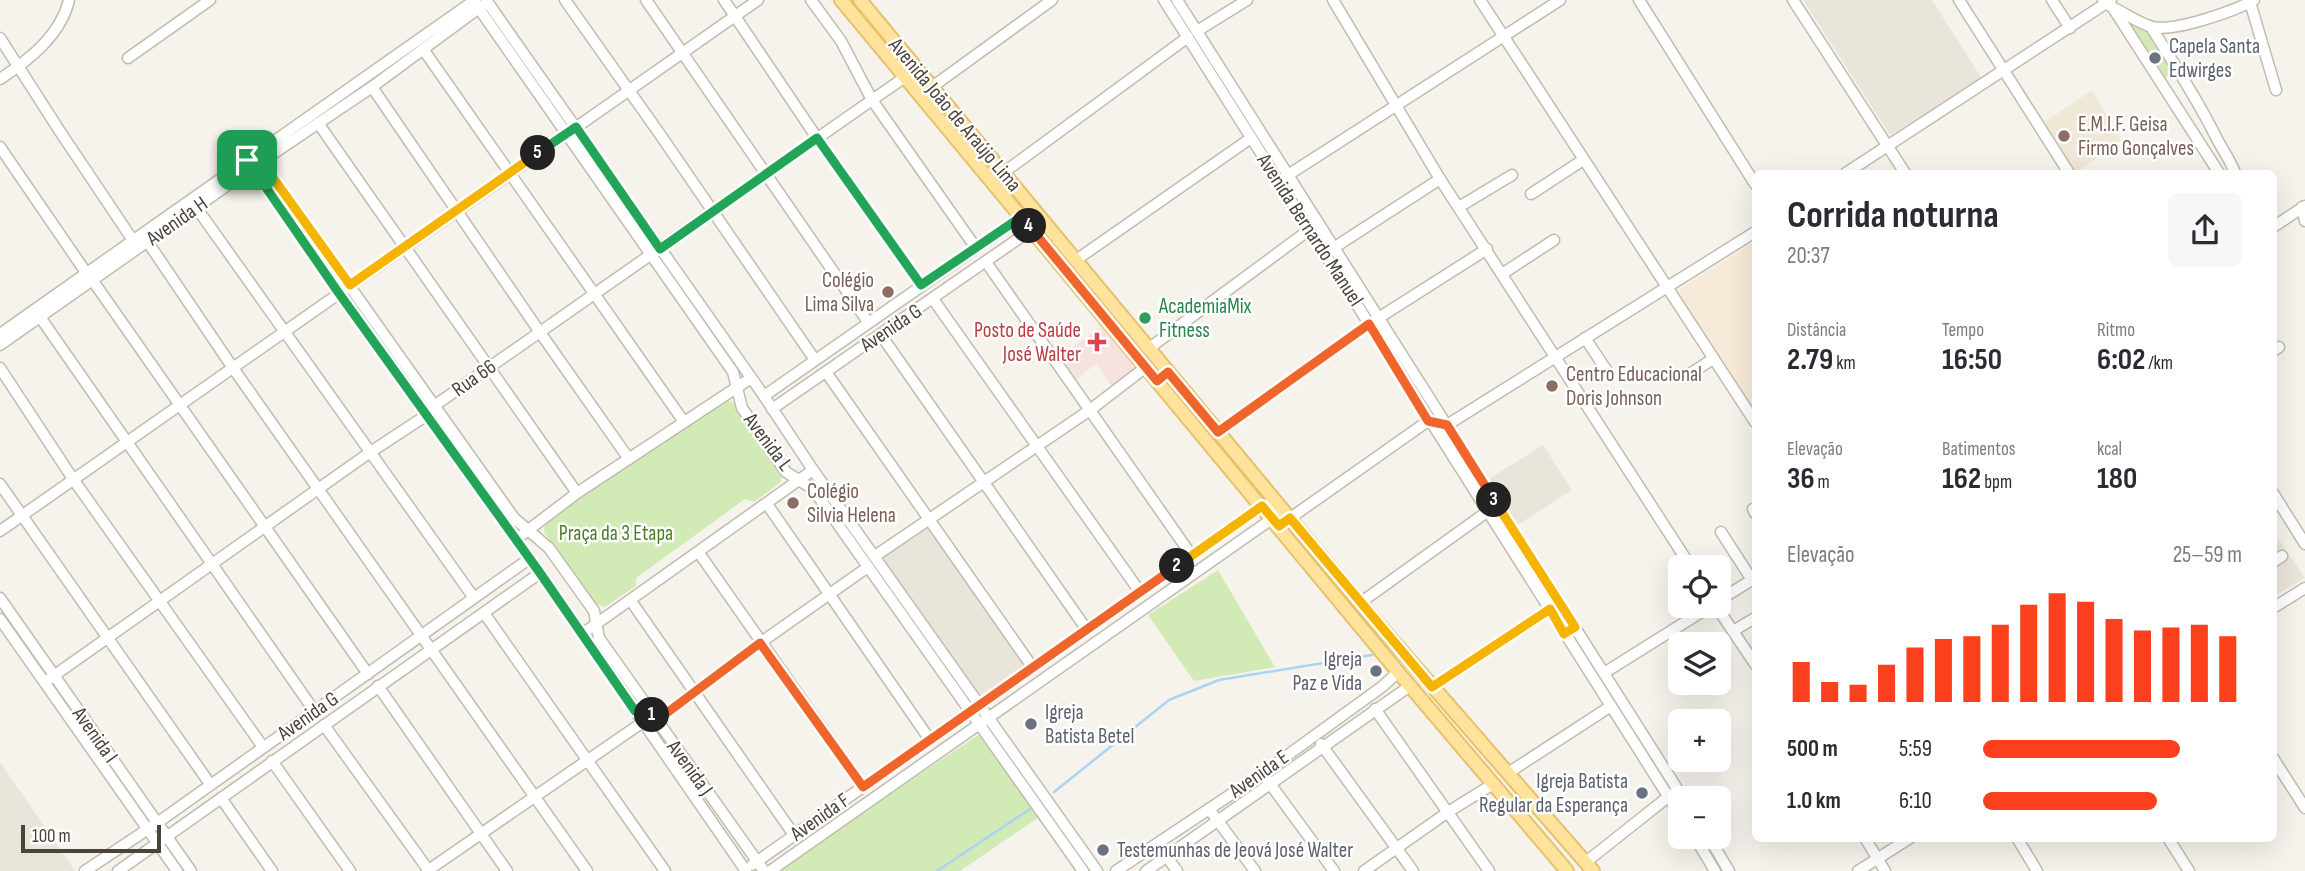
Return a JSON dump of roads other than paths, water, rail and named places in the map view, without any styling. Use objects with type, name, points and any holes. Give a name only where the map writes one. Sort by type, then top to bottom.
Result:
[{"type":"main road","name":"Avenida João de Araújo Lima","points":[[841,0],[1398,672],[1567,871]]},
{"type":"main road","name":"Avenida João de Araújo Lima","points":[[860,0],[1360,603],[1589,867]]},
{"type":"main road","points":[[1157,381],[1168,372]]},
{"type":"main road","points":[[1174,401],[1185,392]]},
{"type":"street","points":[[0,79],[19,66],[62,21],[69,0]]},
{"type":"street","points":[[128,58],[210,0]]},
{"type":"street","points":[[565,0],[815,360]]},
{"type":"street","points":[[646,0],[868,323]]},
{"type":"street","points":[[724,0],[921,285]]},
{"type":"street","points":[[0,531],[758,0]]},
{"type":"street","points":[[811,0],[841,41],[872,100],[976,248]]},
{"type":"street","points":[[932,88],[1052,0]]},
{"type":"street","name":"Avenida Bernardo Manuel","points":[[1164,0],[1237,93],[1676,786]]},
{"type":"street","name":"Avenida Bernardo Manuel","points":[[1177,0],[1192,34],[1251,138],[1668,797]]},
{"type":"street","points":[[1003,173],[1192,34],[1247,0]]},
{"type":"street","points":[[1333,0],[1440,179],[1683,555]]},
{"type":"street","points":[[1480,0],[1752,418]]},
{"type":"street","points":[[1279,181],[1560,0]]},
{"type":"street","points":[[1639,0],[1752,179]]},
{"type":"street","points":[[1793,0],[1903,170]]},
{"type":"street","points":[[1959,0],[2067,170]]},
{"type":"street","points":[[2052,0],[2070,28]]},
{"type":"street","points":[[2108,3],[2151,27],[2162,29],[2202,20],[2252,1],[2276,90]]},
{"type":"street","name":"Avenida H","points":[[0,345],[40,317],[134,242],[249,164],[372,87],[481,2]]},
{"type":"street","name":"Avenida H","points":[[259,158],[481,2]]},
{"type":"street","name":"Avenida L","points":[[481,2],[576,127],[733,372],[743,408],[786,472],[813,489],[1083,871]]},
{"type":"street","name":"Avenida L","points":[[481,2],[566,134],[764,396],[813,470],[1097,871]]},
{"type":"street","points":[[1851,170],[2108,3]]},
{"type":"street","points":[[2108,3],[2217,170]]},
{"type":"street","points":[[2151,27],[2200,104],[2234,170]]},
{"type":"street","points":[[0,38],[134,242]]},
{"type":"street","points":[[423,49],[684,422]]},
{"type":"street","name":"Rua 66","points":[[50,679],[369,453],[427,415],[434,405],[539,331],[905,77]]},
{"type":"street","points":[[372,87],[629,459]]},
{"type":"street","points":[[1227,99],[1237,93]]},
{"type":"street","points":[[318,123],[577,493]]},
{"type":"street","points":[[1076,260],[1251,138]]},
{"type":"street","points":[[0,147],[368,674]]},
{"type":"street","name":"Avenida J","points":[[259,158],[514,518],[557,558],[594,611],[599,638],[764,871]]},
{"type":"street","points":[[1531,194],[1583,160]]},
{"type":"street","name":"Avenida H","points":[[0,334],[147,241],[196,207],[249,164]]},
{"type":"street","name":"Avenida J","points":[[249,164],[540,573],[744,871]]},
{"type":"street","points":[[1459,208],[1511,175]]},
{"type":"street","points":[[1335,247],[1440,179]]},
{"type":"street","points":[[2304,206],[2305,221]]},
{"type":"street","points":[[2277,224],[2304,206]]},
{"type":"street","points":[[196,207],[474,598]]},
{"type":"street","name":"Avenida G","points":[[764,396],[1033,209]]},
{"type":"street","name":"Avenida G","points":[[772,410],[1044,221]]},
{"type":"street","points":[[1148,349],[1309,230]]},
{"type":"street","points":[[1428,421],[1447,425],[1752,234]]},
{"type":"street","points":[[1502,274],[1554,240]]},
{"type":"street","points":[[147,241],[233,368],[587,871]]},
{"type":"street","points":[[1218,432],[1369,324],[1487,249]]},
{"type":"street","points":[[986,262],[1192,556]]},
{"type":"street","points":[[933,299],[1140,592]]},
{"type":"street","points":[[40,317],[315,712]]},
{"type":"street","points":[[881,335],[1087,630]]},
{"type":"street","points":[[1585,338],[1607,371]]},
{"type":"street","points":[[1685,377],[1713,359]]},
{"type":"street","points":[[0,368],[74,479],[263,747]]},
{"type":"street","points":[[875,556],[1090,410],[1146,368]]},
{"type":"street","points":[[826,372],[1033,668]]},
{"type":"street","points":[[515,539],[577,493],[751,378]]},
{"type":"street","name":"Avenida F","points":[[770,871],[1275,522],[1290,518],[1428,421]]},
{"type":"street","points":[[582,634],[813,470]]},
{"type":"street","points":[[0,485],[210,784]]},
{"type":"street","points":[[2277,500],[2305,544]]},
{"type":"street","points":[[1275,522],[1278,503]]},
{"type":"street","name":"Avenida F","points":[[744,871],[1262,506],[1278,503]]},
{"type":"street","points":[[767,504],[930,740]]},
{"type":"street","points":[[1360,603],[1497,504]]},
{"type":"street","points":[[1721,531],[1752,576]]},
{"type":"street","points":[[856,551],[867,544]]},
{"type":"street","points":[[699,553],[863,787]]},
{"type":"street","name":"Avenida G","points":[[85,871],[315,712],[529,559]]},
{"type":"street","points":[[656,721],[868,567]]},
{"type":"street","name":"Avenida G","points":[[118,871],[540,573]]},
{"type":"street","points":[[1731,593],[1752,580]]},
{"type":"street","points":[[2277,606],[2305,588]]},
{"type":"street","name":"Avenida I","points":[[0,598],[147,828],[191,871]]},
{"type":"street","points":[[631,600],[794,835]]},
{"type":"street","points":[[1432,687],[1550,609]]},
{"type":"street","points":[[484,613],[665,871]]},
{"type":"street","points":[[1604,673],[1693,618]]},
{"type":"street","points":[[1723,618],[1752,660]]},
{"type":"street","name":"Avenida I","points":[[0,619],[50,679],[157,823],[177,871]]},
{"type":"street","points":[[1733,631],[1752,620]]},
{"type":"street","points":[[1564,634],[1575,627]]},
{"type":"street","name":"Avenida E","points":[[1116,871],[1263,773],[1398,672]]},
{"type":"street","points":[[379,686],[507,871]]},
{"type":"street","name":"Avenida E","points":[[1146,871],[1410,686]]},
{"type":"street","points":[[635,711],[645,704]]},
{"type":"street","points":[[1508,774],[1611,706]]},
{"type":"street","points":[[1375,709],[1489,871]]},
{"type":"street","points":[[324,725],[428,871],[643,722]]},
{"type":"street","points":[[1316,734],[1413,871]]},
{"type":"street","points":[[272,761],[350,871]]},
{"type":"street","points":[[2277,764],[2305,808]]},
{"type":"street","points":[[1263,773],[1334,871]]},
{"type":"street","points":[[1364,871],[1448,812],[1493,785]]},
{"type":"street","points":[[1589,867],[1668,797]]},
{"type":"street","points":[[221,798],[272,871]]},
{"type":"street","points":[[1209,809],[1220,820],[1255,871]]},
{"type":"street","points":[[1867,842],[1885,871]]},
{"type":"street","points":[[1858,871],[1904,842]]},
{"type":"street","points":[[2019,842],[2037,871]]},
{"type":"street","points":[[2171,842],[2189,871]]},
{"type":"street","points":[[1702,849],[1716,871]]},
{"type":"street","points":[[1716,849],[1729,871]]},
{"type":"street","points":[[1167,857],[1177,871]]},
{"type":"waterway","points":[[1054,792],[1169,700],[1219,680],[1372,655]]},
{"type":"waterway","points":[[937,871],[1030,809]]},
{"type":"place","name":"Capela Santa Edwirges","points":[[2155,58]]},
{"type":"place","name":"E.M.I.F. Geisa Firmo Gonçalves","points":[[2064,136]]},
{"type":"place","name":"Colégio Lima Silva","points":[[888,292]]},
{"type":"place","name":"AcademiaMix Fitness","points":[[1145,318]]},
{"type":"place","name":"Posto de Saúde José Walter","points":[[1097,342]]},
{"type":"place","name":"Centro Educacional Doris Johnson","points":[[1552,386]]},
{"type":"place","name":"Colégio Silvia Helena","points":[[793,503]]},
{"type":"place","name":"Igreja Paz e Vida","points":[[1376,671]]},
{"type":"place","name":"Igreja Batista Betel","points":[[1031,724]]},
{"type":"place","name":"Igreja Batista Regular da Esperança","points":[[1642,793]]},
{"type":"place","name":"Testemunhas de Jeová José Walter","points":[[1103,850]]},
{"type":"park label","name":"Praça da 3 Etapa","points":[[616,533]]}]
